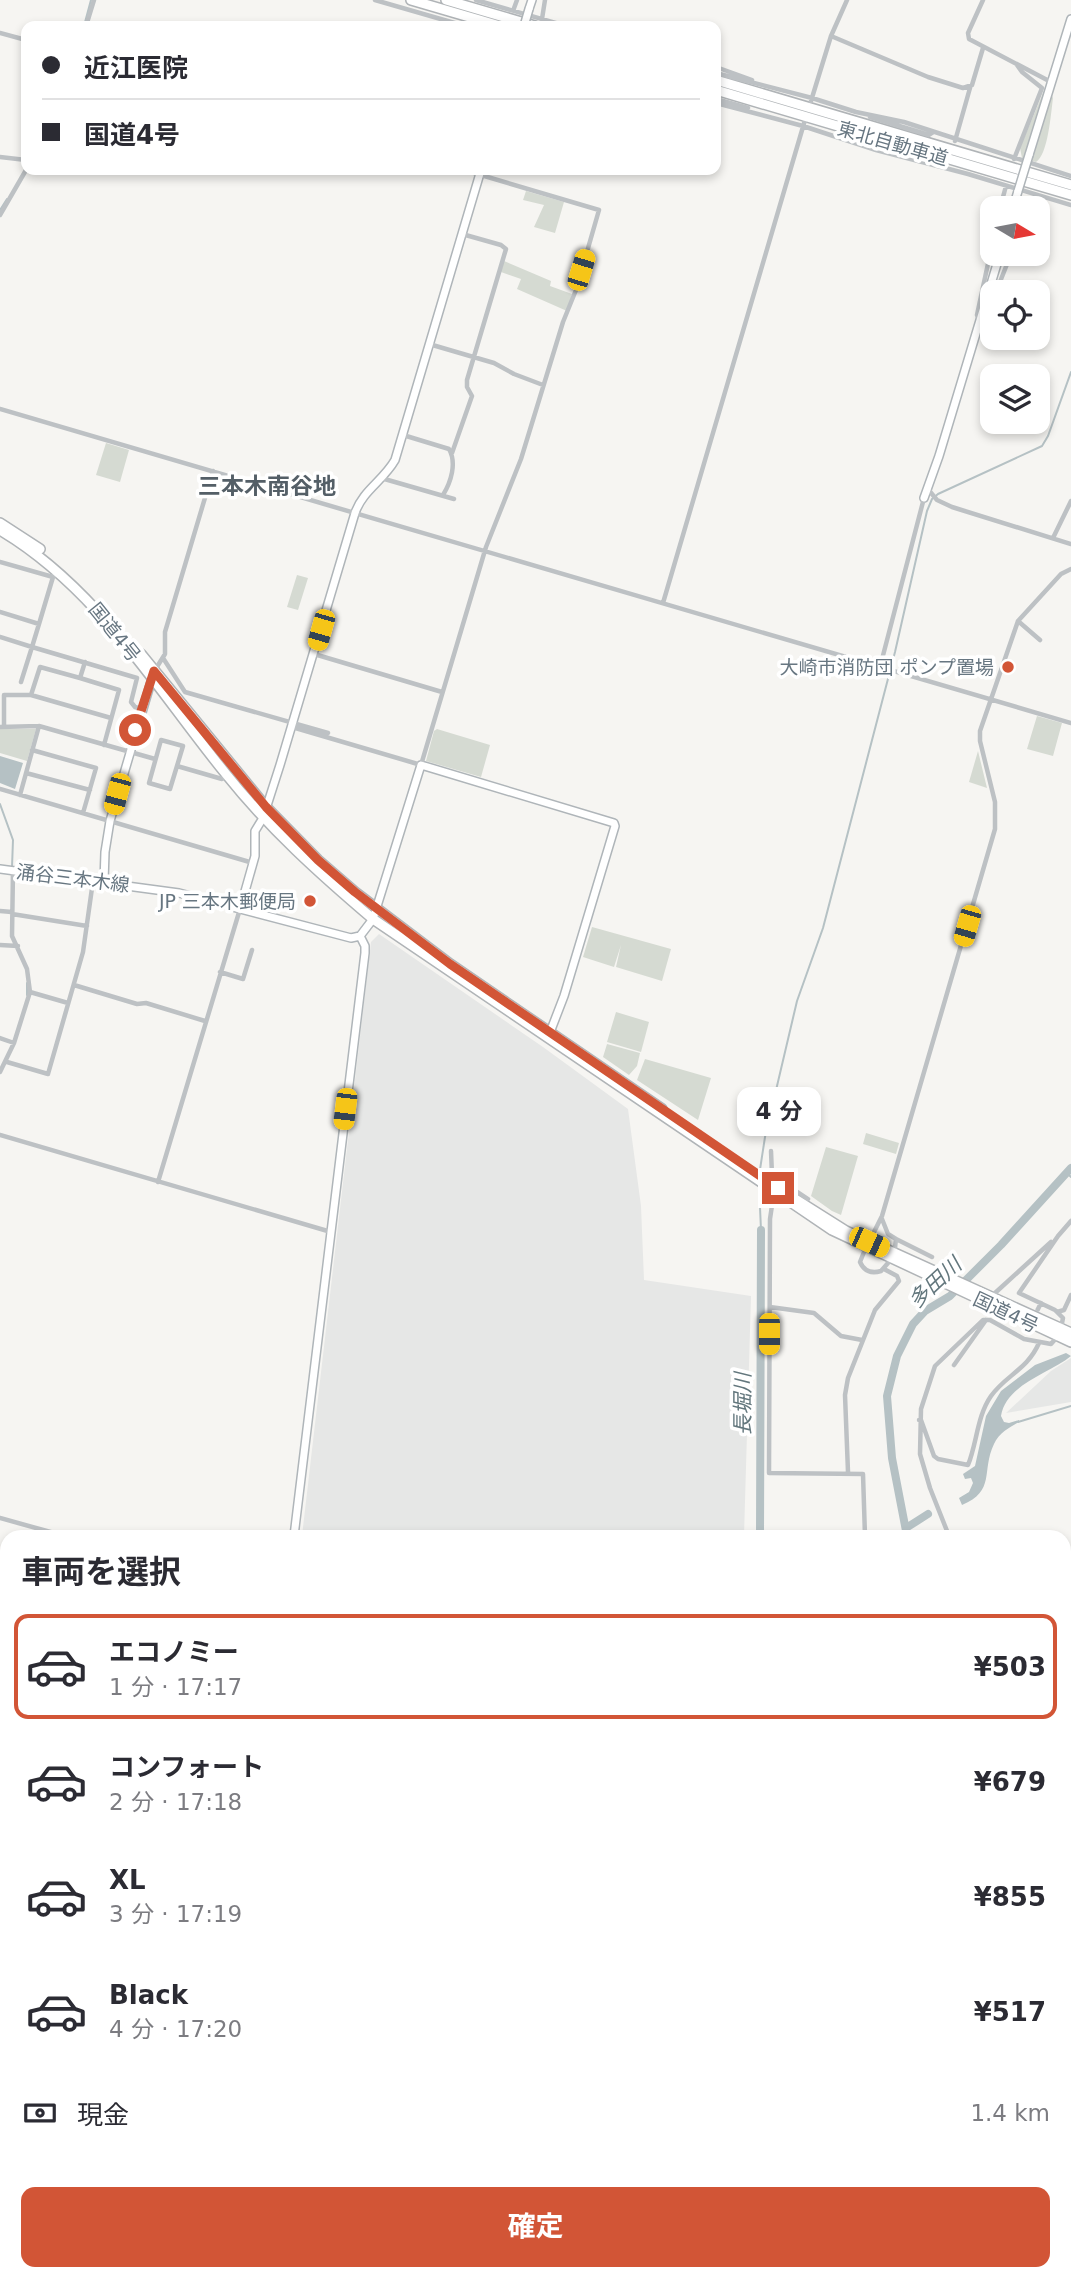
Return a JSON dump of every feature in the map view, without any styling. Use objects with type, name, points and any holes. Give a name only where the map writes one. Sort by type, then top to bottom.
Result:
[{"type":"highway","points":[[411,0],[483,21]]},
{"type":"highway","points":[[446,0],[534,21]]},
{"type":"highway","name":"東北自動車道","points":[[721,77],[1071,185]]},
{"type":"highway","name":"東北自動車道","points":[[721,91],[1071,195]]},
{"type":"highway","name":"国道4号","points":[[1,525],[37,554],[99,612],[266,807],[375,915]]},
{"type":"highway","name":"国道4号","points":[[1,525],[55,561],[112,618],[226,775],[263,818],[319,873],[548,1036],[775,1187],[832,1230],[1059,1332],[1071,1342]]},
{"type":"highway","name":"国道4号","points":[[1059,1332],[1071,1332]]},
{"type":"street","points":[[88,21],[94,0]]},
{"type":"street","points":[[375,0],[448,21]]},
{"type":"street","points":[[477,0],[536,21]]},
{"type":"street","points":[[513,11],[517,0]]},
{"type":"street","points":[[525,21],[532,0]]},
{"type":"street","points":[[538,21],[545,0]]},
{"type":"street","points":[[811,99],[831,36],[848,0]]},
{"type":"street","points":[[983,0],[969,39],[1051,82]]},
{"type":"street","points":[[1017,196],[1071,19]]},
{"type":"street","points":[[0,33],[21,39]]},
{"type":"street","points":[[831,36],[928,77],[963,88],[970,87]]},
{"type":"street","points":[[955,141],[983,48]]},
{"type":"street","points":[[1014,159],[1042,90],[1042,86],[1022,72],[1016,64]]},
{"type":"street","points":[[721,69],[902,129],[929,135],[932,133]]},
{"type":"street","points":[[721,76],[762,84]]},
{"type":"street","points":[[721,102],[804,123],[876,150],[1071,205]]},
{"type":"street","points":[[856,112],[904,122],[955,141],[1071,176]]},
{"type":"street","points":[[663,603],[804,123]]},
{"type":"street","points":[[860,144],[896,150],[936,166]]},
{"type":"street","points":[[0,157],[21,159]]},
{"type":"street","points":[[0,215],[23,175]]},
{"type":"street","points":[[158,1182],[253,863],[256,850],[254,836],[263,818],[355,513],[364,494],[395,460],[480,175]]},
{"type":"street","points":[[295,1530],[365,953],[360,936],[375,915],[485,551],[521,459],[576,290],[599,209],[493,175]]},
{"type":"street","points":[[1003,196],[1006,186]]},
{"type":"street","points":[[443,495],[453,469],[452,453],[472,396],[466,384],[506,249],[462,234]]},
{"type":"street","points":[[883,668],[927,494],[980,321],[977,314],[980,300]]},
{"type":"street","points":[[429,344],[494,363],[543,385]]},
{"type":"street","points":[[0,409],[1071,723]]},
{"type":"street","points":[[403,435],[449,449],[452,453]]},
{"type":"street","points":[[104,882],[110,821],[153,675],[166,649],[165,632],[213,471]]},
{"type":"street","points":[[381,478],[454,499]]},
{"type":"street","points":[[927,494],[952,507],[1071,544]]},
{"type":"street","points":[[1053,538],[1071,501]]},
{"type":"street","points":[[0,562],[56,574],[22,682]]},
{"type":"street","points":[[888,1263],[884,1269],[872,1272],[862,1267],[861,1256],[882,1216],[995,829],[995,802],[980,735],[1018,621],[1061,574],[1071,569]]},
{"type":"street","points":[[0,612],[39,624]]},
{"type":"street","points":[[1018,621],[1040,640]]},
{"type":"street","points":[[0,637],[137,678],[131,702],[142,709]]},
{"type":"street","points":[[314,654],[442,692]]},
{"type":"street","points":[[163,658],[185,692],[615,824],[548,1036]]},
{"type":"street","points":[[80,678],[85,662]]},
{"type":"street","points":[[32,695],[40,667],[120,690],[104,745]]},
{"type":"street","points":[[111,718],[32,695],[4,695],[2,727],[39,726],[155,760]]},
{"type":"street","points":[[292,725],[328,733]]},
{"type":"street","points":[[20,795],[39,726]]},
{"type":"street","points":[[161,740],[183,746],[177,766],[170,789],[149,783],[161,740]]},
{"type":"street","points":[[33,750],[96,768],[83,813]]},
{"type":"street","points":[[177,766],[222,779],[226,775]]},
{"type":"street","points":[[26,773],[90,790]]},
{"type":"street","points":[[0,789],[253,863]]},
{"type":"street","name":"涌谷三本木線","points":[[0,869],[163,890],[340,937],[360,936]]},
{"type":"street","points":[[0,1072],[7,1062],[30,992],[27,969],[12,936],[13,870]]},
{"type":"street","points":[[7,1062],[48,1074],[83,952],[93,880]]},
{"type":"street","points":[[0,911],[87,926]]},
{"type":"street","points":[[0,945],[18,947]]},
{"type":"street","points":[[220,972],[243,979],[252,950]]},
{"type":"street","points":[[74,985],[205,1021]]},
{"type":"street","points":[[30,992],[68,1003]]},
{"type":"street","points":[[0,1038],[12,1043]]},
{"type":"street","points":[[0,1135],[331,1233]]},
{"type":"street","points":[[771,1151],[771,1172],[775,1187],[769,1219],[769,1473],[863,1474],[864,1530]]},
{"type":"street","points":[[775,1187],[808,1199]]},
{"type":"street","points":[[882,1216],[888,1234],[932,1257]]},
{"type":"street","points":[[987,1319],[1024,1339],[1054,1344],[1063,1318],[1057,1312],[1019,1293],[1071,1221]]},
{"type":"street","points":[[995,1293],[1058,1236]]},
{"type":"street","points":[[895,1248],[896,1239]]},
{"type":"street","points":[[848,1472],[845,1395],[848,1378],[876,1310],[899,1281],[897,1276],[884,1269]]},
{"type":"street","points":[[1057,1312],[1063,1310],[1071,1295]]},
{"type":"street","points":[[1038,1309],[1041,1303]]},
{"type":"street","points":[[770,1307],[814,1313],[841,1336],[862,1340]]},
{"type":"street","points":[[954,1365],[987,1319]]},
{"type":"street","points":[[947,1530],[920,1454],[919,1420],[934,1366],[987,1319]]},
{"type":"street","points":[[1024,1339],[1028,1331]]},
{"type":"street","points":[[919,1420],[934,1456],[968,1465],[990,1398],[1028,1362],[1040,1343]]},
{"type":"street","points":[[0,1518],[43,1530]]},
{"type":"shaded area","points":[[1045,88],[1025,159],[1022,158],[1020,148]]},
{"type":"shaded area","points":[[1051,93],[1053,98],[1048,133],[1043,151],[1036,162],[1030,160]]},
{"type":"shaded area","points":[[526,191],[564,202],[555,233],[534,227],[544,205],[523,200]]},
{"type":"shaded area","points":[[504,261],[551,281],[550,286],[572,294],[567,311],[517,289],[521,279],[501,272]]},
{"type":"shaded area","points":[[106,443],[129,450],[120,482],[96,475]]},
{"type":"shaded area","points":[[297,575],[308,578],[298,610],[287,607]]},
{"type":"shaded area","points":[[1037,716],[1062,723],[1053,756],[1027,749]]},
{"type":"shaded area","points":[[0,729],[36,729],[27,761],[0,753]]},
{"type":"shaded area","points":[[437,729],[490,745],[481,777],[426,761],[434,731]]},
{"type":"shaded area","points":[[978,751],[987,788],[969,782]]},
{"type":"shaded area","points":[[0,756],[23,763],[15,789],[0,783]]},
{"type":"shaded area","points":[[592,927],[671,949],[662,981],[616,967],[621,945],[614,967],[583,957]]},
{"type":"shaded area","points":[[379,934],[628,1109],[641,1206],[644,1280],[751,1296],[744,1530],[303,1530],[371,942]]},
{"type":"shaded area","points":[[616,1012],[649,1022],[641,1052],[607,1042]]},
{"type":"shaded area","points":[[607,1044],[640,1053],[637,1066],[629,1075],[603,1057]]},
{"type":"shaded area","points":[[645,1059],[711,1078],[698,1120],[637,1080]]},
{"type":"shaded area","points":[[866,1133],[899,1143],[896,1154],[863,1144]]},
{"type":"shaded area","points":[[826,1147],[858,1156],[841,1215],[811,1196]]},
{"type":"shaded area","points":[[1066,1353],[1071,1356],[1011,1396],[1001,1416],[1004,1422],[1019,1422],[996,1440],[990,1454],[984,1487],[973,1499],[962,1505],[959,1498],[969,1492],[973,1483],[971,1478],[965,1479],[963,1474],[975,1466],[986,1416],[1001,1391],[1035,1365]]},
{"type":"shaded area","points":[[1071,1358],[1071,1402],[1006,1413],[1051,1371]]},
{"type":"waterway","points":[[85,21],[91,0]]},
{"type":"waterway","points":[[0,210],[7,199]]},
{"type":"waterway","points":[[759,1176],[765,1137],[797,1001],[823,928],[895,652],[927,511],[932,499],[938,494],[1042,446],[1071,372]]},
{"type":"waterway","points":[[0,804],[13,840],[12,867]]},
{"type":"waterway","points":[[27,983],[27,995]]},
{"type":"waterway","name":"多田川","points":[[906,1530],[892,1458],[887,1396],[897,1356],[913,1324],[925,1311],[950,1296],[1071,1168]]},
{"type":"waterway","name":"多田川","points":[[1067,1173],[1071,1177]]},
{"type":"waterway","points":[[759,1185],[761,1230]]},
{"type":"waterway","name":"長堀川","points":[[760,1530],[761,1230]]},
{"type":"waterway","points":[[1018,1422],[1071,1406]]},
{"type":"waterway","points":[[906,1528],[928,1514]]},
{"type":"tunnel","points":[[1028,1331],[1038,1309]]},
{"type":"place","name":"大崎市消防団 ポンプ置場","points":[[1008,667]]},
{"type":"place","name":"JP 三本木郵便局","points":[[310,901]]},
{"type":"district","name":"三本木南谷地","points":[[267,486]]},
{"type":"route","points":[[135,730],[154,671],[266,807],[318,860],[355,892],[450,964],[778,1188]]}]
